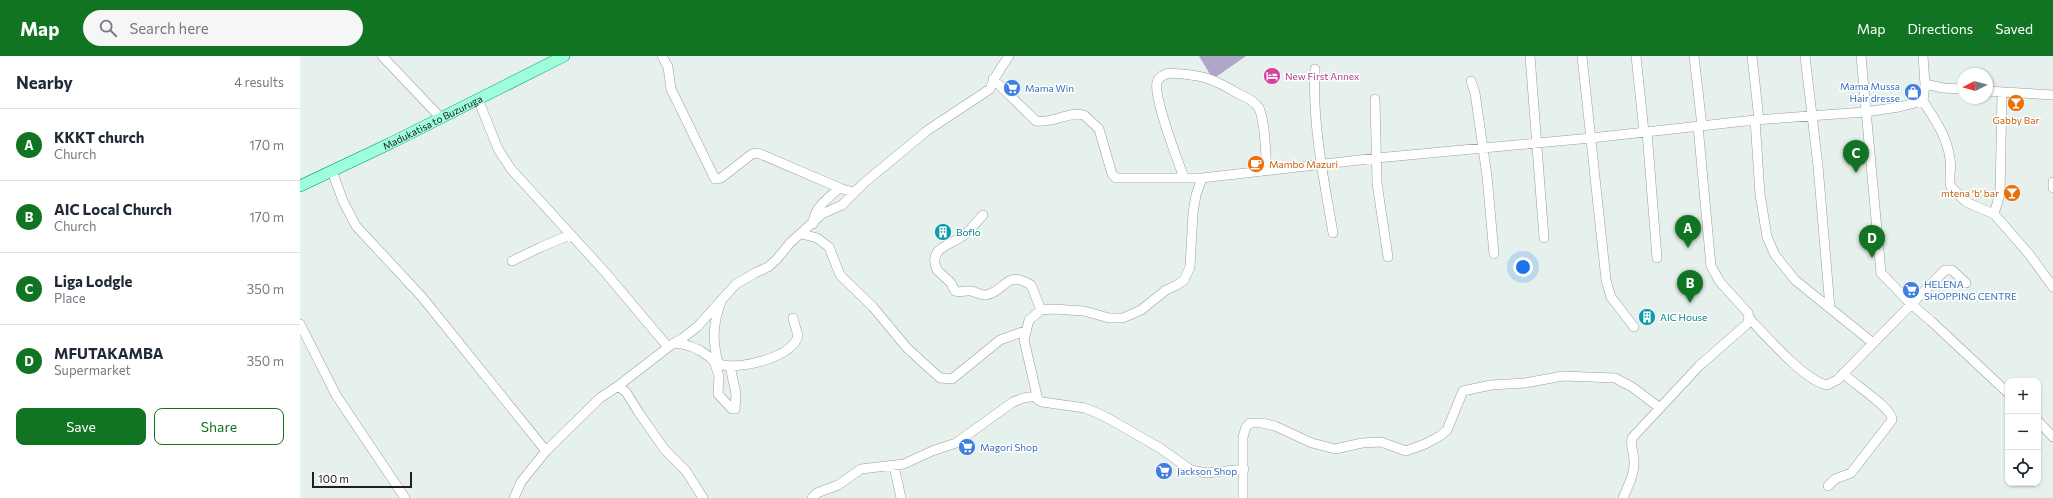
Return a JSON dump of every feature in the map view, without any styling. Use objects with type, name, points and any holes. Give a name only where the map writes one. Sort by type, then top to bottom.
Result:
[{"type":"main road","name":"Madukatisa to Buzuruga","points":[[300,186],[564,56]]},
{"type":"street","points":[[382,56],[440,117]]},
{"type":"street","points":[[662,56],[668,67],[671,89],[715,179],[721,178],[752,154],[758,152],[839,188],[854,192]]},
{"type":"street","points":[[514,498],[521,482],[546,451],[600,398],[698,326],[721,299],[746,277],[768,267],[777,259],[790,242],[802,234],[822,214],[842,205],[854,192],[928,130],[990,89],[994,78],[999,74],[1009,56]]},
{"type":"street","points":[[1530,56],[1544,238]]},
{"type":"street","points":[[1582,56],[1606,280],[1611,297],[1634,328]]},
{"type":"street","points":[[1636,56],[1646,132],[1657,258]]},
{"type":"street","points":[[1694,56],[1711,266],[1715,276],[1748,313],[1749,318],[1786,357],[1819,382],[1827,385],[1833,383],[1873,344],[1944,270],[1952,270],[1966,283]]},
{"type":"street","points":[[1752,56],[1757,120],[1760,194],[1770,247],[1795,280],[1873,344]]},
{"type":"street","points":[[1805,56],[1813,115],[1830,308]]},
{"type":"street","points":[[1861,56],[1881,273],[1911,304],[2005,390]]},
{"type":"street","points":[[1923,56],[1925,84],[1923,101],[1934,114],[1946,144],[1950,158],[1950,187],[1966,202],[1994,214],[2029,254],[2053,287]]},
{"type":"street","points":[[1314,69],[1314,84],[1322,165],[1333,233]]},
{"type":"street","points":[[1184,178],[1169,137],[1158,93],[1157,84],[1159,78],[1169,73],[1208,77],[1229,87],[1255,103],[1262,121],[1268,170]]},
{"type":"street","points":[[994,78],[1036,121],[1044,122],[1073,114],[1084,115],[1098,129],[1112,174],[1116,178],[1202,178],[1377,158],[1591,138],[1757,120],[1865,112],[1899,107],[1923,101]]},
{"type":"street","points":[[1471,81],[1475,93],[1483,148],[1494,254]]},
{"type":"street","points":[[1925,84],[1944,88],[1957,89]]},
{"type":"street","points":[[1993,92],[2053,96]]},
{"type":"street","points":[[1994,214],[2000,194],[2002,93]]},
{"type":"street","points":[[478,99],[498,149],[511,170],[671,345]]},
{"type":"street","points":[[1375,100],[1377,183],[1388,257]]},
{"type":"street","points":[[332,171],[343,201],[356,226],[422,297],[546,451]]},
{"type":"street","points":[[1202,178],[1196,195],[1193,213],[1190,267],[1184,280],[1177,286],[1166,290],[1141,310],[1123,318],[1109,318],[1074,310],[1041,310],[1029,320],[1025,331],[1025,347],[1031,364],[1038,400],[1048,404],[1085,408],[1104,416],[1154,444],[1191,470],[1207,473],[1244,469]]},
{"type":"street","points":[[2053,182],[2053,188]]},
{"type":"street","points":[[813,224],[813,217],[818,207],[839,188]]},
{"type":"street","points":[[983,215],[962,237],[941,247],[936,255],[937,270],[951,283],[956,292],[969,290],[983,295],[992,293],[1008,280],[1021,279],[1031,285],[1041,310]]},
{"type":"street","points":[[802,234],[817,238],[829,247],[840,275],[873,307],[907,348],[940,378],[952,378],[1000,340],[1025,331]]},
{"type":"street","points":[[512,261],[570,235]]},
{"type":"street","points":[[721,299],[713,331],[719,376],[718,394],[732,409],[735,409],[736,394],[730,366]]},
{"type":"street","points":[[671,345],[682,344],[698,349],[716,362],[730,366],[748,364],[784,354],[792,347],[798,336],[792,318]]},
{"type":"street","points":[[1623,498],[1635,463],[1630,444],[1632,438],[1699,366],[1746,324],[1749,318]]},
{"type":"street","points":[[300,324],[336,395],[405,498]]},
{"type":"street","points":[[1828,486],[1835,479],[1851,473],[1892,420],[1891,415],[1880,403],[1861,390],[1843,373]]},
{"type":"street","points":[[1243,498],[1243,437],[1246,427],[1250,423],[1262,423],[1275,426],[1312,443],[1335,449],[1362,443],[1382,442],[1406,451],[1425,444],[1440,436],[1447,430],[1463,391],[1491,385],[1525,383],[1562,376],[1615,378],[1632,387],[1660,408]]},
{"type":"street","points":[[618,386],[626,392],[665,450],[686,471],[703,498]]},
{"type":"street","points":[[812,498],[817,494],[838,485],[861,469],[867,467],[894,466],[909,463],[932,451],[956,443],[1014,402],[1023,398],[1037,396]]},
{"type":"street","points":[[2041,424],[2053,437]]},
{"type":"street","points":[[894,466],[901,498]]},
{"type":"shaded area","points":[[1199,56],[1246,56],[1213,79]]},
{"type":"place","name":"New First Annex","points":[[1272,76]]},
{"type":"place","name":"Mama Win","points":[[1012,88]]},
{"type":"place","name":"Mama Mussa Hair dresse","points":[[1913,92]]},
{"type":"place","name":"Gabby Bar","points":[[2016,103]]},
{"type":"place","name":"Mambo Mazuri","points":[[1256,164]]},
{"type":"place","name":"Liga Lodgle","points":[[1856,173]]},
{"type":"place","name":"mtena 'b' bar","points":[[2012,193]]},
{"type":"place","name":"Boflo","points":[[943,232]]},
{"type":"place","name":"KKKT church","points":[[1688,248]]},
{"type":"place","name":"MFUTAKAMBA","points":[[1872,258]]},
{"type":"place","name":"HELENA SHOPPING CENTRE","points":[[1911,290]]},
{"type":"place","name":"AIC Local Church","points":[[1690,303]]},
{"type":"place","name":"AIC House","points":[[1647,317]]},
{"type":"place","name":"Magori Shop","points":[[967,447]]},
{"type":"place","name":"Jackson Shop","points":[[1164,471]]}]
